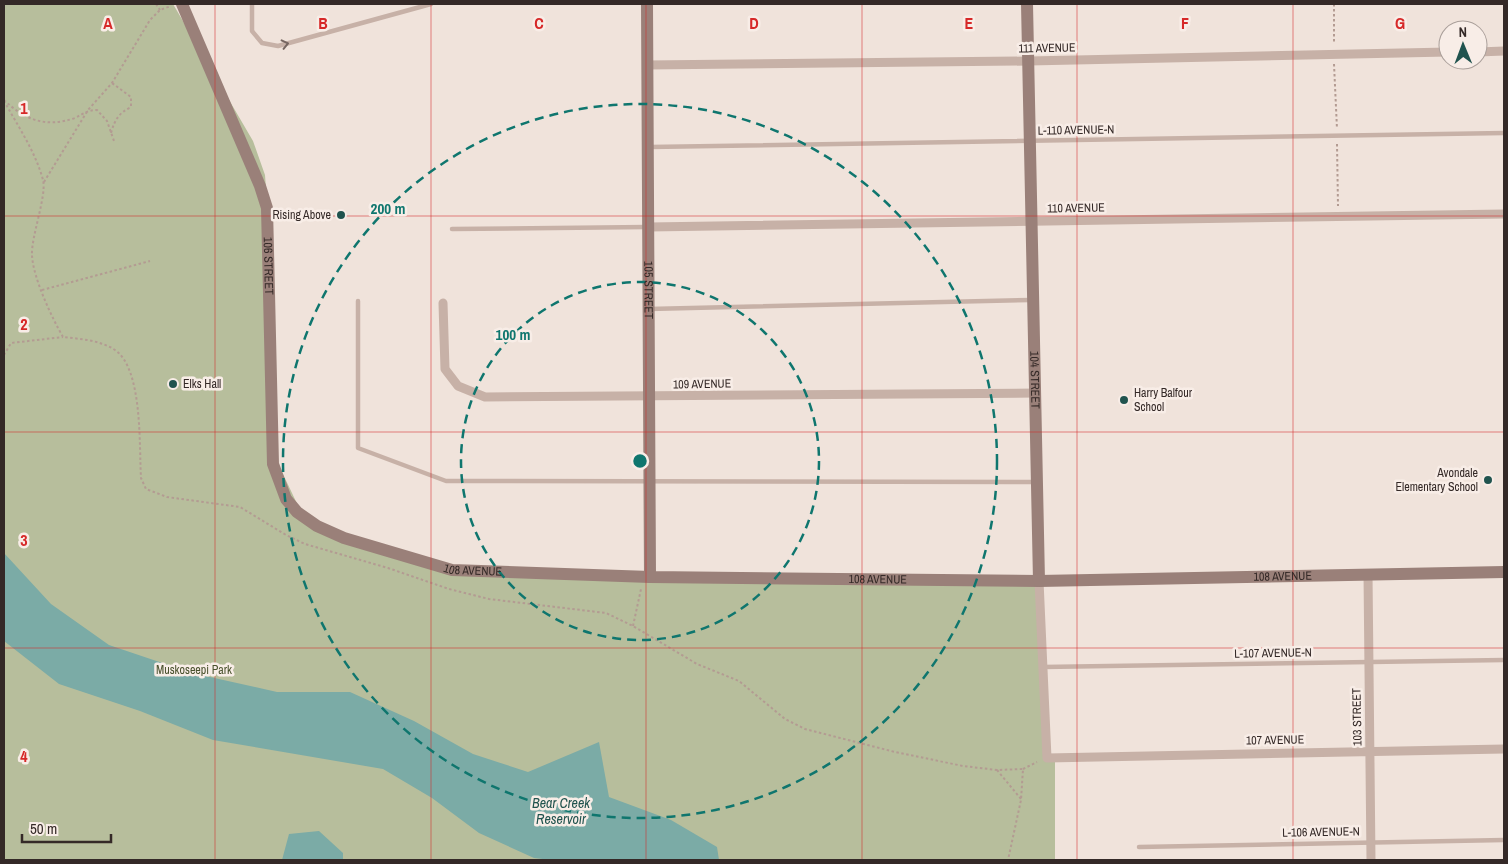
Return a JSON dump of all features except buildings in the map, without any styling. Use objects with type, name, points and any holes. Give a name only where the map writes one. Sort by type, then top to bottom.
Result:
[{"type":"street","name":"106 STREET","points":[[182,4],[260,186],[267,208],[273,464],[278,483]]},
{"type":"street","name":"105 STREET","points":[[645,577],[651,481],[648,309],[647,4]]},
{"type":"street","name":"104 STREET","points":[[1027,4],[1039,581],[1046,758]]},
{"type":"street","points":[[1488,52],[1504,51]]},
{"type":"street","name":"111 AVENUE","points":[[647,64],[1029,61],[1438,52]]},
{"type":"street","name":"110 AVENUE","points":[[649,228],[1504,214]]},
{"type":"street","name":"109 AVENUE","points":[[443,302],[445,368],[458,386],[486,397],[1036,393]]},
{"type":"street","name":"108 AVENUE","points":[[278,483],[286,499],[297,512],[317,526],[344,538],[438,567],[469,571],[645,577],[1039,581],[1504,572]]},
{"type":"street","name":"103 STREET","points":[[1368,574],[1371,860]]},
{"type":"street","name":"107 AVENUE","points":[[1046,758],[1504,749]]},
{"type":"lane","points":[[252,4],[252,31],[262,43],[278,46],[431,4]]},
{"type":"lane","name":"L-110 AVENUE-N","points":[[648,148],[1504,133]]},
{"type":"lane","points":[[452,229],[649,228]]},
{"type":"lane","points":[[648,309],[1034,300]]},
{"type":"lane","points":[[358,301],[358,448],[446,481],[1037,482]]},
{"type":"lane","name":"L-107 AVENUE-N","points":[[1042,667],[1504,660]]},
{"type":"lane","name":"L-106 AVENUE-N","points":[[1139,847],[1370,841],[1504,840]]},
{"type":"path","points":[[156,4],[160,10]]},
{"type":"path","points":[[63,337],[42,290],[32,255],[44,182],[88,110],[112,83],[150,20],[160,10],[178,4]]},
{"type":"path","points":[[1334,4],[1338,217]]},
{"type":"path","points":[[112,83],[131,97],[131,107],[119,113],[114,122],[112,133]]},
{"type":"path","points":[[4,101],[15,111],[36,122],[75,118],[88,110],[97,110],[107,121],[114,141]]},
{"type":"path","points":[[4,101],[44,182]]},
{"type":"path","points":[[42,290],[150,261]]},
{"type":"path","points":[[4,355],[11,343],[63,337],[102,343],[116,350],[125,360],[136,393],[141,478],[146,489],[153,493],[240,507],[286,535],[305,544],[388,568],[449,589],[490,599],[606,614],[633,626],[697,664],[739,681],[785,719],[805,729],[895,752],[962,766],[997,770],[1023,769],[1046,758]]},
{"type":"path","points":[[633,626],[645,577]]},
{"type":"path","points":[[1008,860],[1021,800],[1023,769]]},
{"type":"path","points":[[997,770],[1021,800]]},
{"type":"green space","name":"Muskoseepi Park","points":[[4,4],[173,4],[253,141],[265,175],[275,309],[272,451],[301,512],[338,531],[467,573],[1041,579],[1047,757],[1055,758],[1055,860],[4,860]]},
{"type":"water","name":"Bear Creek Reservoir","points":[[4,553],[51,604],[109,645],[192,673],[277,692],[350,692],[414,721],[473,754],[528,772],[599,742],[609,797],[671,820],[717,847],[719,860],[551,860],[534,858],[479,833],[432,798],[383,769],[213,740],[140,711],[59,684],[4,641]]},
{"type":"water","points":[[319,831],[343,853],[343,860],[282,860],[289,834]]},
{"type":"place","name":"Rising Above","points":[[341,215]]},
{"type":"place","name":"Elks Hall","points":[[173,384]]},
{"type":"place","name":"Harry Balfour School","points":[[1124,400]]},
{"type":"place","name":"Avondale Elementary School","points":[[1488,480]]}]
